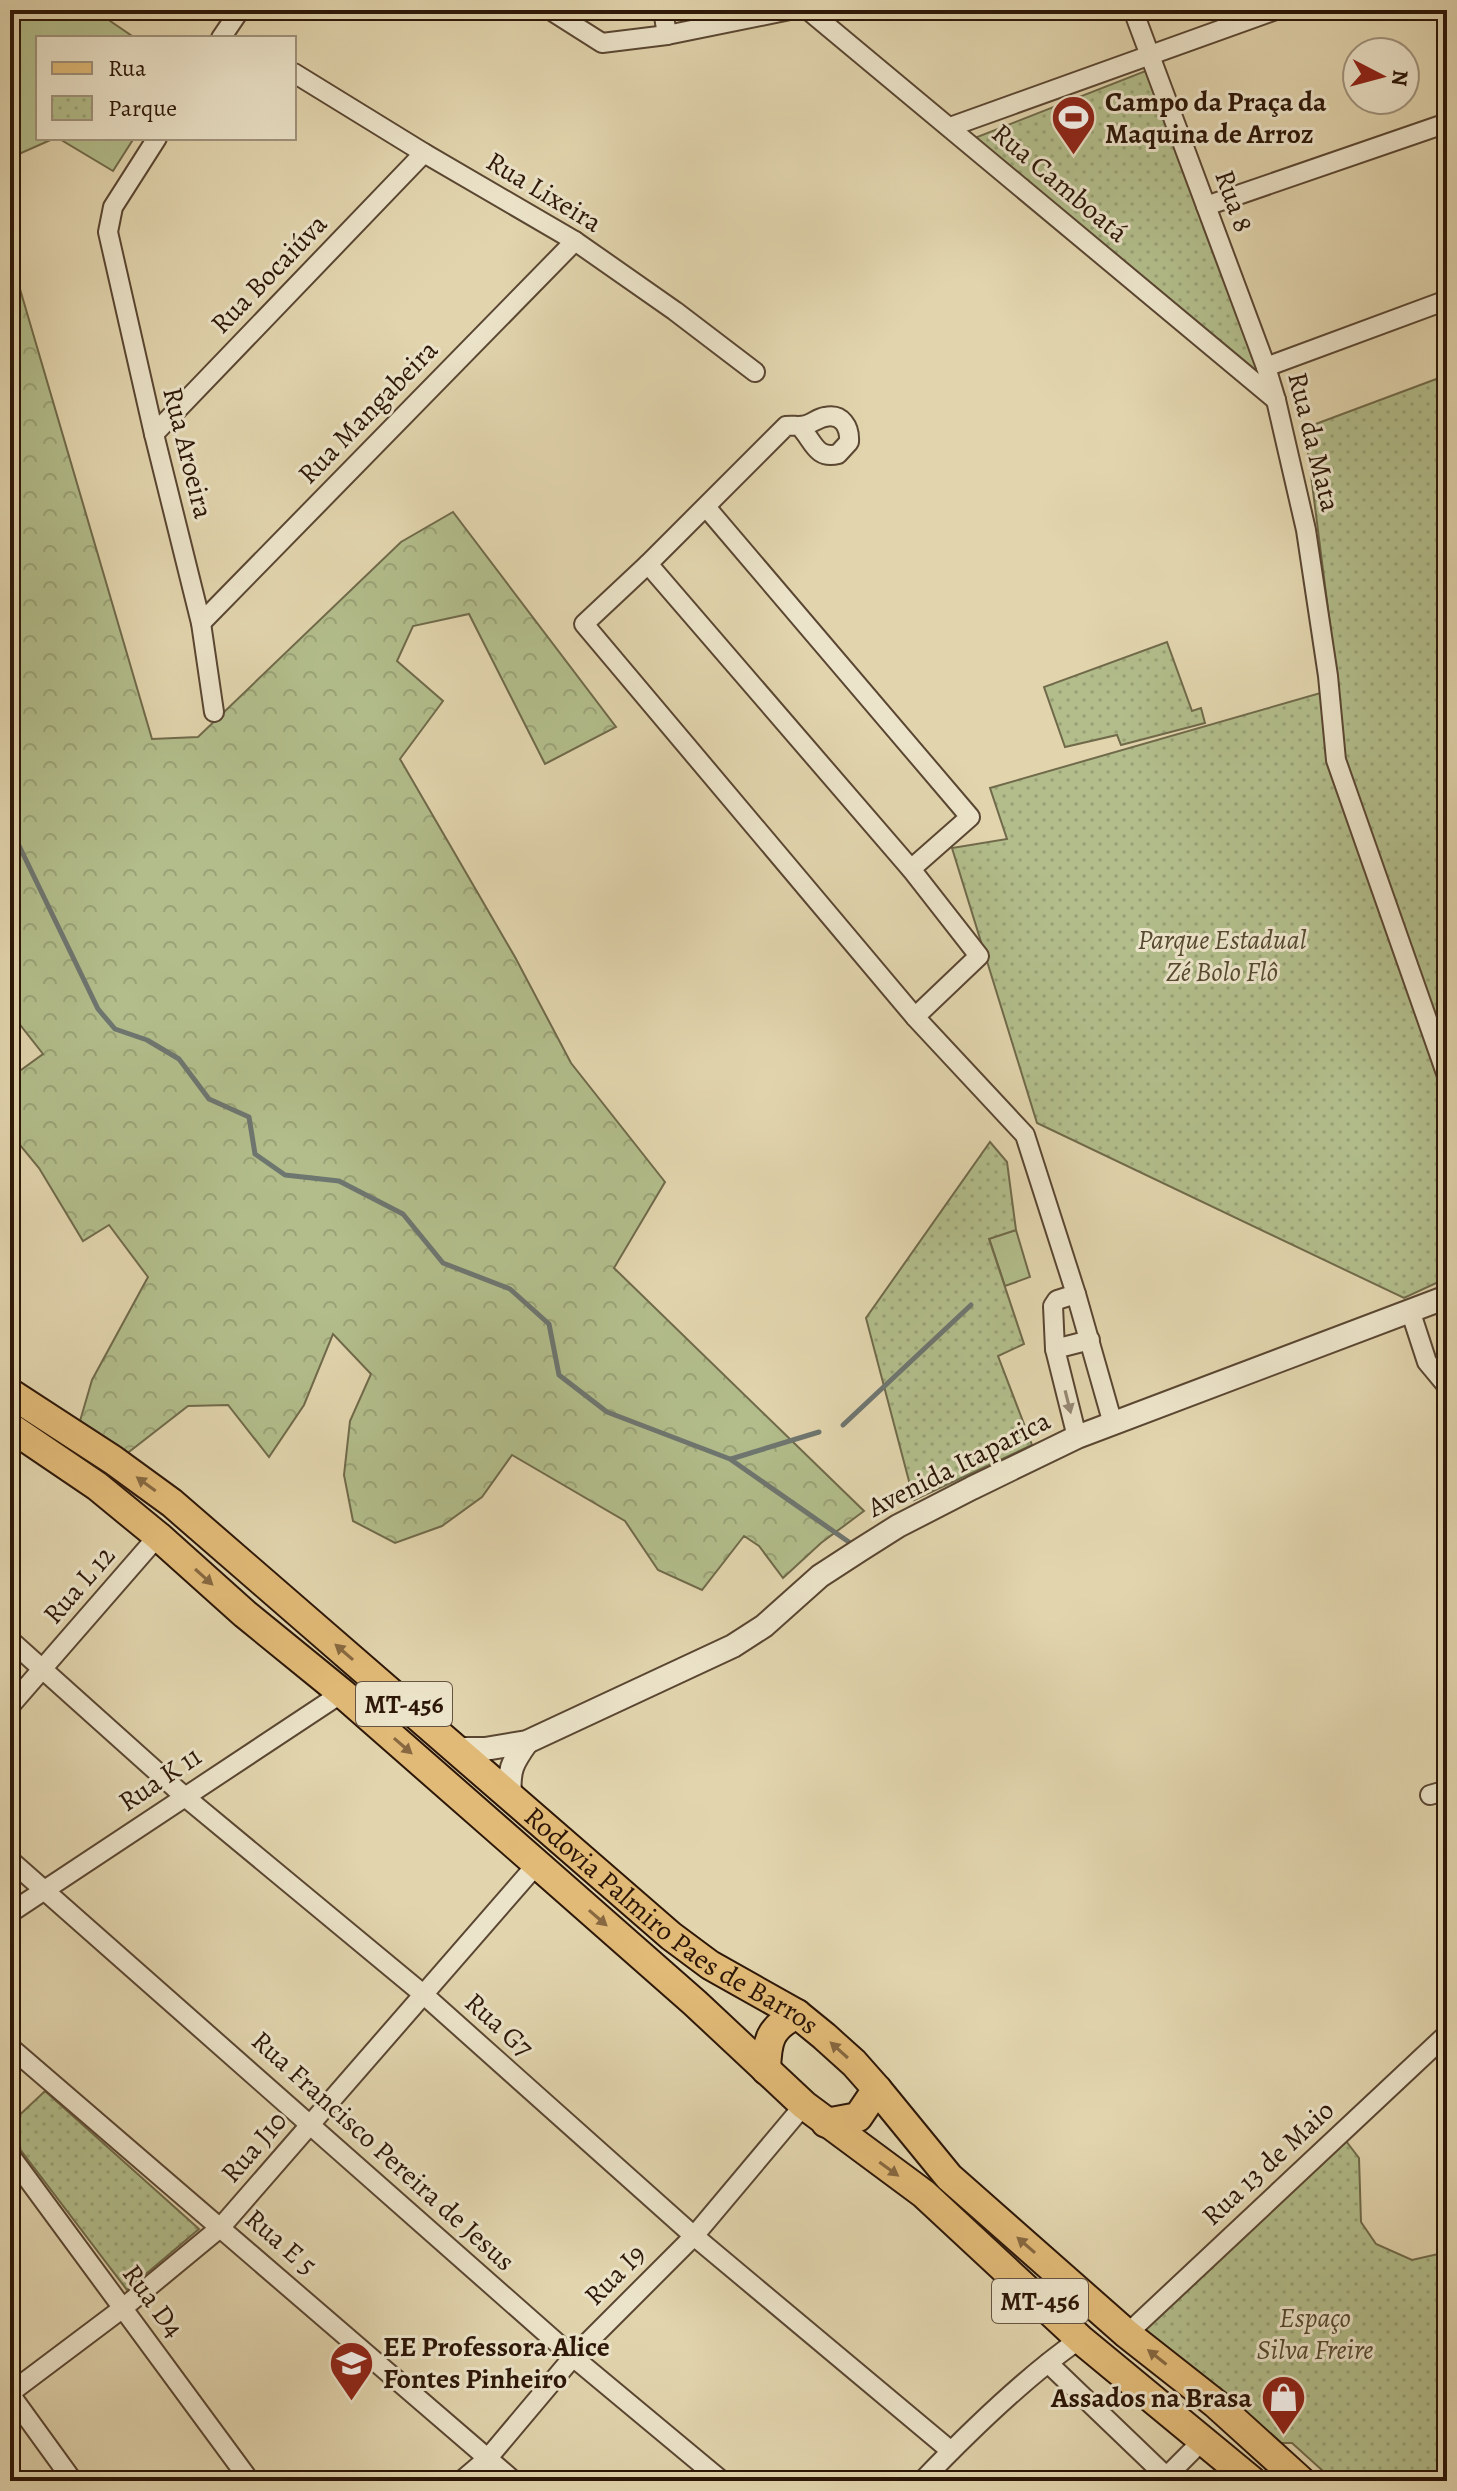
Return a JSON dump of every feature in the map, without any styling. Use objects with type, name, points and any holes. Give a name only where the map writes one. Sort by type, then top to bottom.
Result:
[{"type":"main road","name":"Rodovia Palmiro Paes de Barros","points":[[10,1393],[113,1460],[172,1503],[671,1936],[710,1965],[797,2014],[854,2063],[949,2177],[1127,2334],[1216,2404],[1301,2481]]},
{"type":"main road","name":"Rodovia Palmiro Paes de Barros","points":[[10,1427],[97,1486],[158,1536],[695,2003],[804,2105],[924,2194],[1080,2339],[1252,2481]]},
{"type":"main road","points":[[766,2070],[767,2047],[772,2033],[797,2014]]},
{"type":"main road","points":[[826,2123],[858,2117],[877,2089]]},
{"type":"street","points":[[228,36],[240,10]]},
{"type":"street","points":[[550,10],[602,43],[667,35],[790,10]]},
{"type":"street","points":[[663,10],[667,35]]},
{"type":"street","name":"Rua Camboatá","points":[[808,10],[1276,400]]},
{"type":"street","name":"Rua 8","points":[[1133,10],[1266,367]]},
{"type":"street","points":[[950,127],[1276,10]]},
{"type":"street","name":"Rua Lixeira","points":[[296,74],[575,241],[755,372]]},
{"type":"street","points":[[1206,206],[1447,123]]},
{"type":"street","name":"Rua Aroeira","points":[[156,140],[113,207],[108,232],[201,623],[214,712]]},
{"type":"street","name":"Rua Bocaiúva","points":[[154,434],[424,153]]},
{"type":"street","name":"Rua Mangabeira","points":[[201,623],[575,241]]},
{"type":"street","name":"Rua da Mata","points":[[1447,300],[1266,367],[1306,530],[1328,676],[1336,760],[1447,1076]]},
{"type":"street","points":[[799,426],[782,429],[584,624],[915,1017],[1025,1135],[1076,1294],[1113,1424]]},
{"type":"street","points":[[706,507],[970,817],[911,869]]},
{"type":"street","points":[[648,564],[911,869],[979,956],[915,1017]]},
{"type":"street","points":[[1076,1294],[1057,1300],[1053,1306],[1055,1349],[1077,1437]]},
{"type":"street","name":"Avenida Itaparica","points":[[455,1749],[485,1749],[527,1742],[733,1646],[764,1626],[820,1576],[898,1526],[1077,1437],[1447,1297]]},
{"type":"street","points":[[1410,1310],[1427,1362],[1447,1386]]},
{"type":"street","points":[[1055,1349],[1090,1340]]},
{"type":"street","name":"Rua L 12","points":[[10,1706],[158,1536]]},
{"type":"street","name":"Rua G7","points":[[10,1640],[184,1796],[423,1994],[694,2236],[951,2451]]},
{"type":"street","name":"Rua K 11","points":[[10,1913],[342,1693]]},
{"type":"street","points":[[510,1797],[510,1770],[527,1742]]},
{"type":"street","name":"Rua Francisco Pereira de Jesus","points":[[10,1860],[573,2357],[722,2481]]},
{"type":"street","name":"Rua J10","points":[[10,2393],[123,2308],[221,2227],[537,1864]]},
{"type":"street","name":"Rua 13 de Maio","points":[[1127,2334],[1447,2035]]},
{"type":"street","name":"Rua E 5","points":[[10,2047],[514,2481]]},
{"type":"street","name":"Rua I9","points":[[461,2481],[488,2458],[573,2357],[694,2236],[804,2105]]},
{"type":"street","name":"Rua D4","points":[[10,2155],[250,2481]]},
{"type":"street","points":[[1050,2360],[1058,2318]]},
{"type":"street","points":[[922,2481],[1050,2360],[1080,2339]]},
{"type":"street","points":[[1050,2360],[1167,2480],[1204,2439]]},
{"type":"street","points":[[10,2393],[73,2481]]},
{"type":"green space","points":[[10,10],[94,10],[132,36],[36,36],[36,140],[50,140],[10,158]]},
{"type":"green space","points":[[1148,70],[1262,377],[967,141]]},
{"type":"green space","points":[[61,140],[133,140],[113,171]]},
{"type":"green space","points":[[10,255],[152,739],[198,737],[401,542],[453,512],[616,727],[545,764],[469,614],[413,626],[397,661],[443,701],[400,759],[515,957],[571,1063],[665,1182],[614,1268],[864,1511],[821,1543],[783,1578],[759,1546],[744,1536],[702,1590],[658,1570],[625,1521],[512,1455],[482,1497],[442,1526],[395,1543],[353,1521],[344,1475],[350,1421],[371,1374],[333,1334],[304,1405],[269,1457],[228,1405],[188,1406],[125,1455],[80,1421],[92,1380],[148,1277],[109,1225],[83,1241],[39,1168],[10,1133],[10,1078],[43,1054],[10,1012]]},
{"type":"green space","name":"Parque Estadual Zé Bolo Flô","points":[[1447,375],[1447,1278],[1404,1298],[1037,1123],[952,848],[1007,839],[990,788],[1338,688],[1305,428]]},
{"type":"green space","points":[[1167,642],[1192,711],[1201,708],[1205,723],[1121,745],[1117,735],[1065,747],[1044,687]]},
{"type":"green space","points":[[990,1142],[1007,1162],[1016,1230],[989,1239],[1024,1344],[998,1356],[1032,1445],[914,1500],[866,1318]]},
{"type":"green space","points":[[1016,1230],[1030,1277],[1005,1286],[989,1238]]},
{"type":"green space","points":[[45,2091],[199,2229],[127,2290],[10,2136],[10,2124]]},
{"type":"green space","name":"Espaço Silva Freire","points":[[1346,2141],[1359,2158],[1361,2222],[1376,2244],[1412,2260],[1447,2252],[1447,2481],[1334,2481],[1292,2443],[1275,2443],[1143,2330]]},
{"type":"waterway","points":[[10,827],[98,1009],[115,1029],[147,1040],[179,1059],[209,1099],[249,1117],[255,1154],[285,1175],[339,1181],[403,1214],[443,1263],[510,1289],[549,1324],[559,1375],[607,1412],[730,1459],[856,1547]]},
{"type":"waterway","points":[[843,1425],[971,1305]]},
{"type":"waterway","points":[[731,1459],[819,1432]]},
{"type":"place","name":"Campo da Praça da Maquina de Arroz","points":[[1074,157]]},
{"type":"place","name":"EE Professora Alice Fontes Pinheiro","points":[[352,2402]]},
{"type":"place","name":"Assados na Brasa","points":[[1283,2437]]}]
